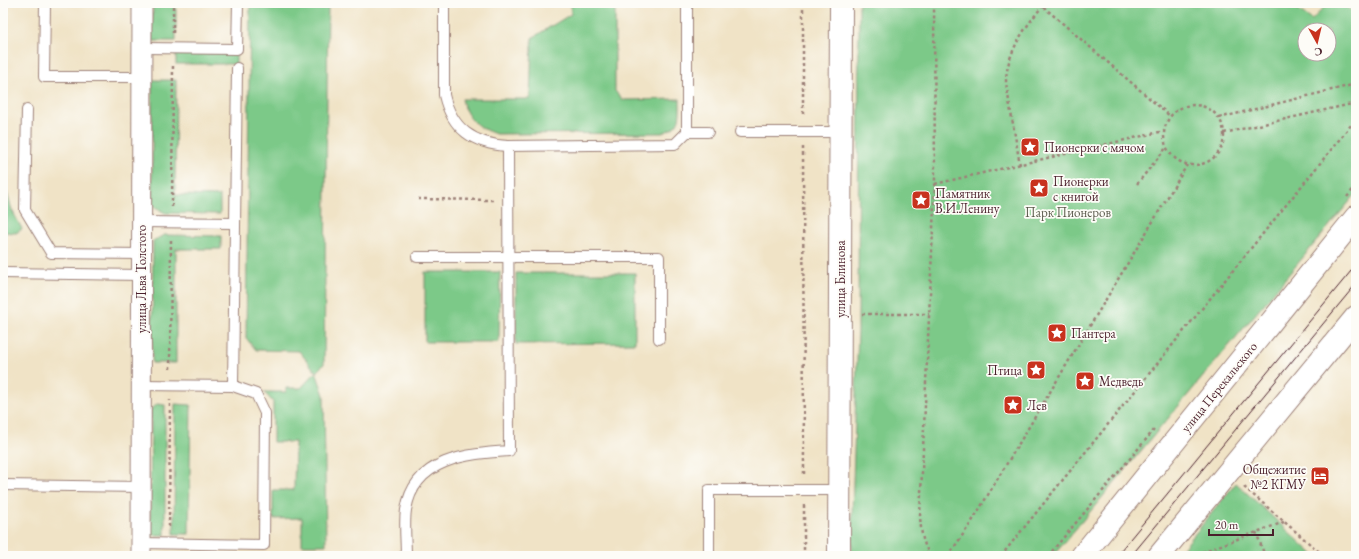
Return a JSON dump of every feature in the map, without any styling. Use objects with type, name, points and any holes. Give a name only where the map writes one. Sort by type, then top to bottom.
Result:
[{"type":"main road","name":"улица Блинова","points":[[839,556],[841,3]]},
{"type":"main road","name":"улица Перекальского","points":[[1082,556],[1356,217]]},
{"type":"main road","points":[[1159,556],[1356,317]]},
{"type":"street","name":"улица Льва Толстого","points":[[141,550],[142,3]]},
{"type":"lane","points":[[45,3],[44,77],[142,77]]},
{"type":"lane","points":[[142,48],[237,49],[238,3]]},
{"type":"lane","points":[[444,3],[444,95],[447,109],[459,127],[478,140],[493,145],[508,146],[675,144],[687,132],[708,132]]},
{"type":"lane","points":[[687,3],[687,132]]},
{"type":"lane","points":[[233,386],[237,68]]},
{"type":"lane","points":[[27,110],[25,210],[51,253],[141,254]]},
{"type":"lane","points":[[740,132],[840,132]]},
{"type":"lane","points":[[406,556],[406,510],[411,491],[423,474],[445,461],[477,454],[509,451],[508,146]]},
{"type":"lane","points":[[142,222],[235,223]]},
{"type":"lane","points":[[417,257],[659,257],[659,339]]},
{"type":"lane","points":[[3,272],[141,275]]},
{"type":"lane","points":[[141,385],[233,386],[256,394],[265,413],[264,544],[169,544],[141,550]]},
{"type":"lane","points":[[3,485],[141,487]]},
{"type":"lane","points":[[709,556],[709,490],[839,490]]},
{"type":"path","points":[[169,544],[173,3]]},
{"type":"path","points":[[803,3],[804,556]]},
{"type":"path","points":[[931,556],[922,537],[920,516],[935,184],[934,3]]},
{"type":"path","points":[[1039,3],[1170,116]]},
{"type":"path","points":[[1020,165],[1006,83],[1006,71],[1012,50],[1045,3]]},
{"type":"path","points":[[1218,118],[1356,84]]},
{"type":"path","points":[[1224,133],[1356,103]]},
{"type":"path","points":[[1195,105],[1208,108],[1218,118],[1224,133],[1222,146],[1217,155],[1208,162],[1198,165],[1188,165],[1179,162],[1171,156],[1166,148],[1164,131],[1170,116],[1181,108],[1195,105]]},
{"type":"path","points":[[1001,556],[1356,119]]},
{"type":"path","points":[[935,184],[1164,131]]},
{"type":"path","points":[[1137,184],[1166,148]]},
{"type":"path","points":[[948,556],[971,522],[1188,165]]},
{"type":"path","points":[[418,199],[508,200]]},
{"type":"path","points":[[862,314],[929,314]]},
{"type":"path","points":[[1242,485],[1324,556]]},
{"type":"path","points":[[1191,556],[1284,522]]},
{"type":"path","points":[[1256,532],[1265,556]]},
{"type":"path","points":[[1203,551],[1205,556]]},
{"type":"green space","points":[[153,3],[176,3],[176,41],[152,41]]},
{"type":"green space","points":[[250,3],[328,3],[324,364],[316,372],[299,351],[256,350],[246,338]]},
{"type":"green space","points":[[571,3],[615,3],[615,91],[623,100],[680,99],[680,116],[673,127],[662,133],[496,134],[478,126],[474,122],[466,112],[462,99],[530,99],[532,38],[571,14]]},
{"type":"green space","name":"Парк Пионеров","points":[[859,3],[1290,3],[1312,20],[1328,3],[1342,3],[1356,14],[1356,194],[1053,556],[852,556],[858,330]]},
{"type":"green space","points":[[176,53],[236,53],[236,64],[176,64]]},
{"type":"green space","points":[[152,80],[176,80],[175,195],[220,196],[220,214],[165,213],[152,205]]},
{"type":"green space","points":[[3,179],[12,210],[22,229],[16,233],[3,232]]},
{"type":"green space","points":[[164,235],[221,236],[221,249],[176,249],[176,363],[152,363],[153,241]]},
{"type":"green space","points":[[425,272],[500,272],[499,342],[425,342]]},
{"type":"green space","points":[[516,273],[635,273],[635,343],[516,344]]},
{"type":"green space","points":[[316,372],[324,395],[326,545],[302,545],[302,518],[273,519],[273,490],[294,490],[295,442],[273,442],[273,402],[264,392],[286,392],[286,388],[301,388]]},
{"type":"green space","points":[[157,404],[165,405],[165,535],[150,535],[151,409]]},
{"type":"green space","points":[[175,404],[191,405],[189,534],[174,534]]},
{"type":"green space","points":[[1236,483],[1315,556],[1177,556]]},
{"type":"tram line","points":[[1116,556],[1356,265]]},
{"type":"tram line","points":[[1131,556],[1356,284]]},
{"type":"place","name":"Пионерки с мячом","points":[[1030,147]]},
{"type":"place","name":"Пионерки с книгой","points":[[1039,188]]},
{"type":"place","name":"Памятник В.И.Ленину","points":[[921,200]]},
{"type":"place","name":"Пантера","points":[[1057,333]]},
{"type":"place","name":"Птица","points":[[1036,370]]},
{"type":"place","name":"Медведь","points":[[1085,381]]},
{"type":"place","name":"Лев","points":[[1013,405]]},
{"type":"place","name":"Общежитие №2 КГМУ","points":[[1320,476]]}]
